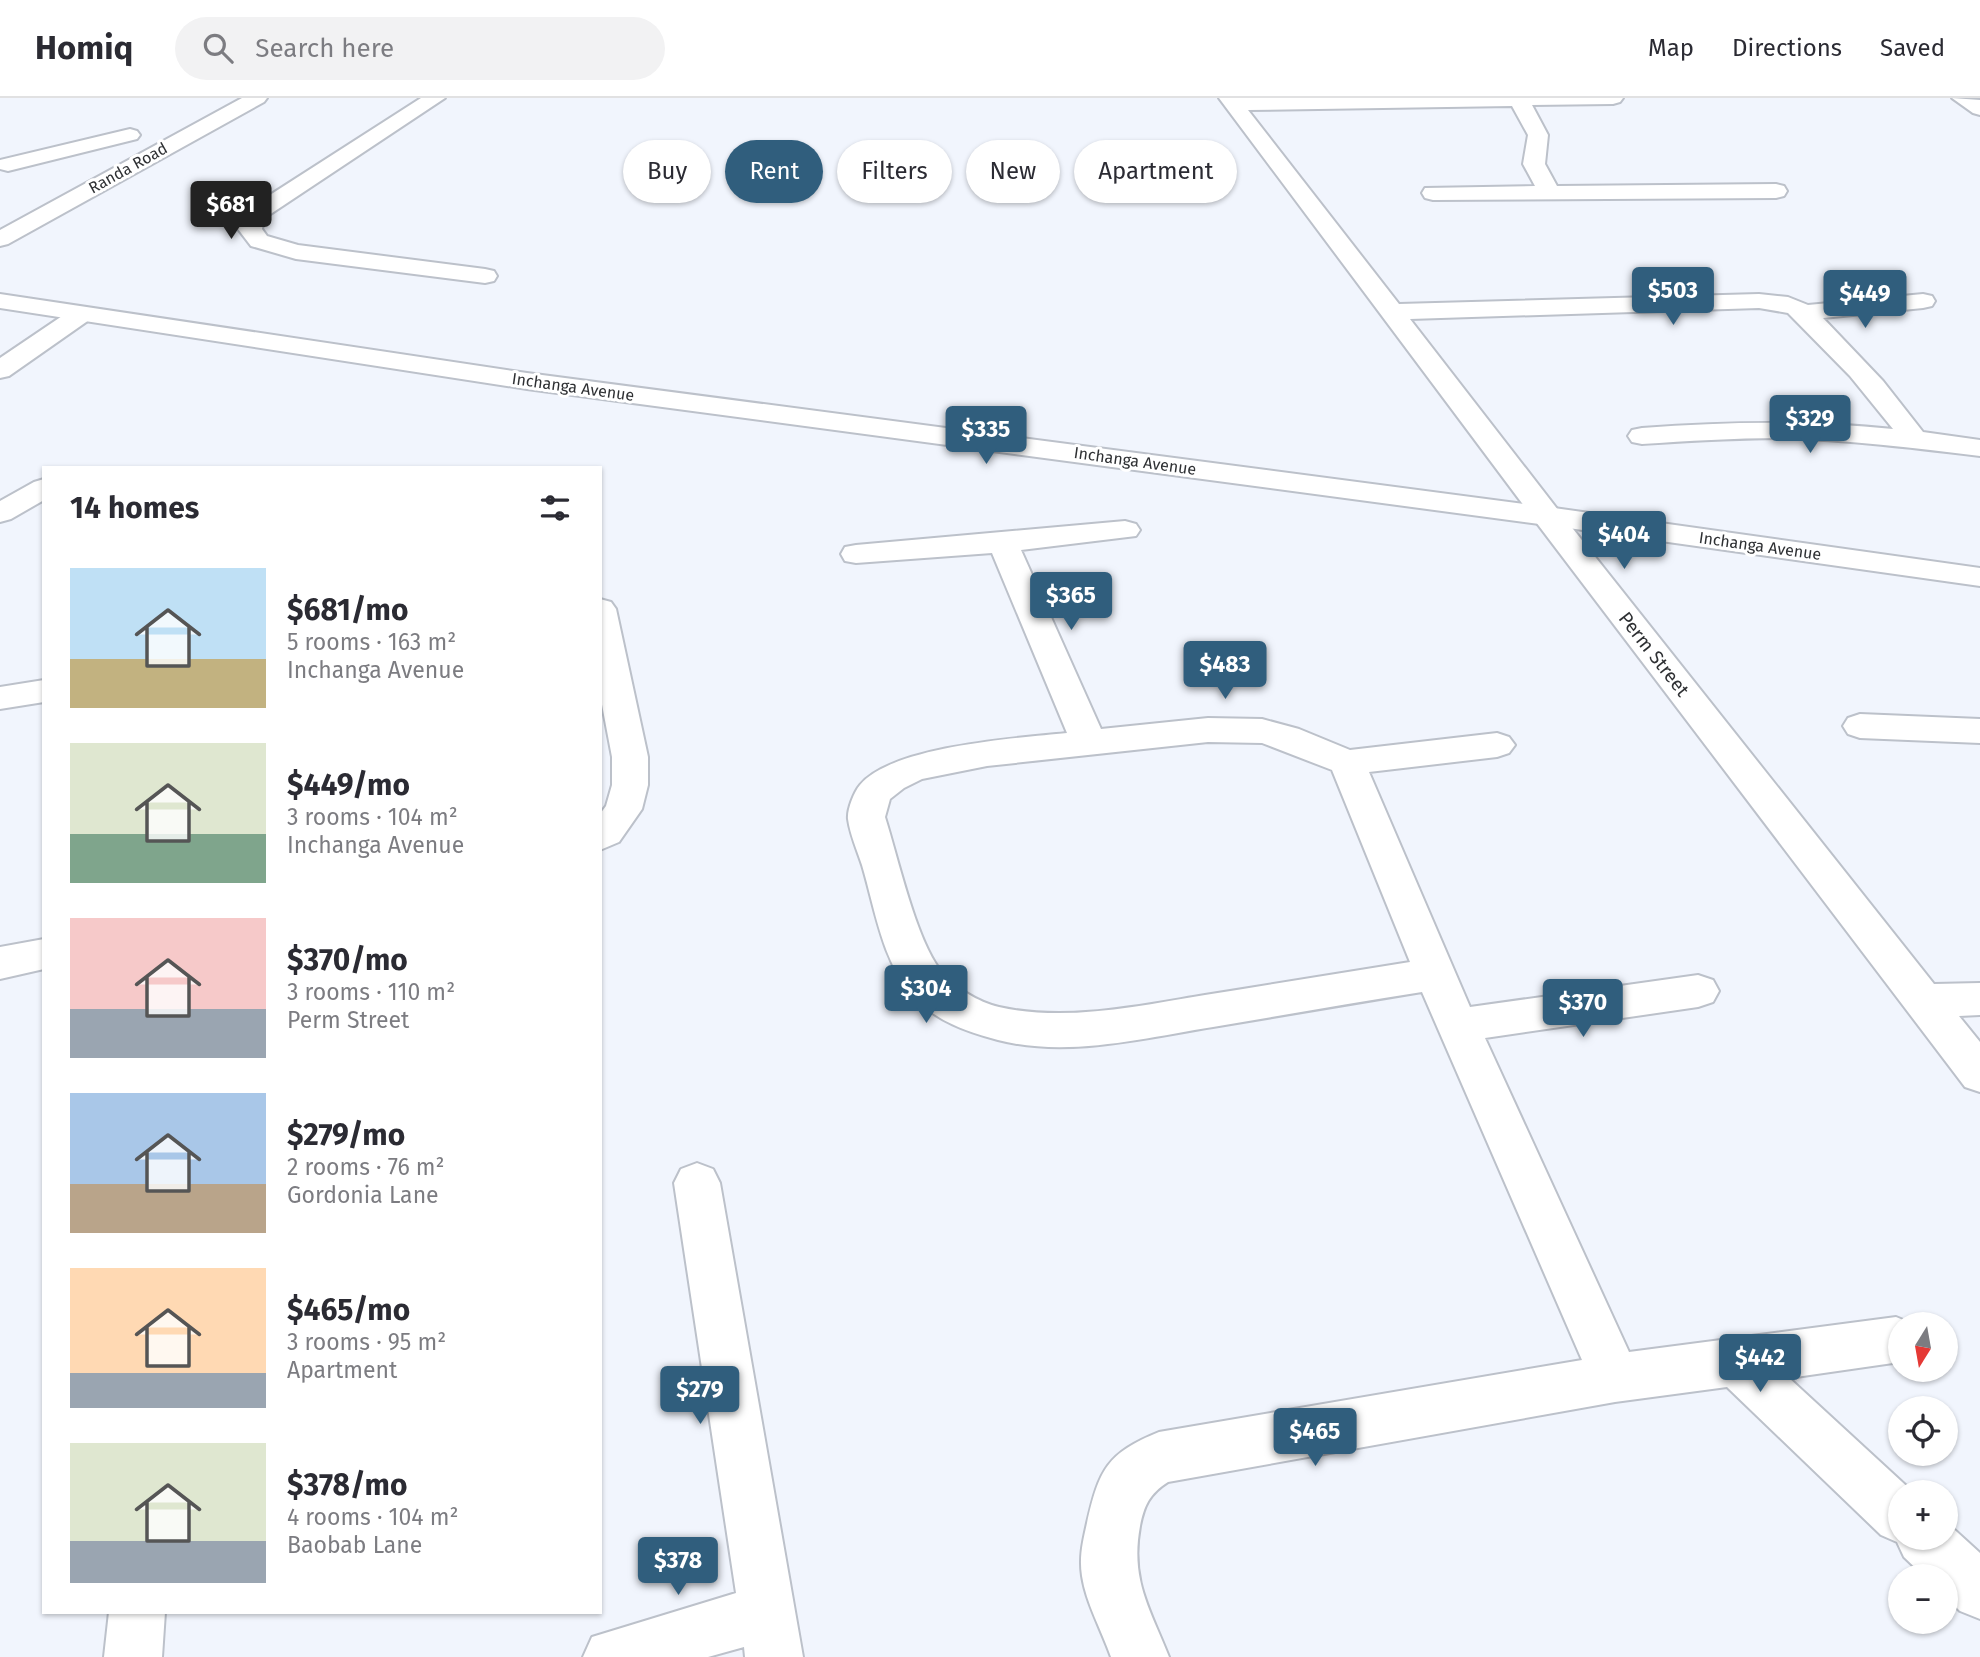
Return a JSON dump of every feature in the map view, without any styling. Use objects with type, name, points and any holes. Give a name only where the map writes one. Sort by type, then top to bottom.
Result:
[{"type":"street","name":"Randa Road","points":[[0,239],[257,98]]},
{"type":"street","points":[[435,98],[264,208],[253,216],[250,229],[260,242],[296,251],[485,276]]},
{"type":"street","points":[[1231,101],[1612,98]]},
{"type":"street","points":[[1962,98],[1980,109]]},
{"type":"street","points":[[1519,99],[1538,135],[1534,164],[1549,191]]},
{"type":"street","name":"Perm Street","points":[[1231,101],[1547,516],[1980,1074]]},
{"type":"street","points":[[4,165],[130,135]]},
{"type":"street","points":[[4,165],[107,180]]},
{"type":"street","points":[[1433,193],[1776,191]]},
{"type":"street","name":"Inchanga Avenue","points":[[0,301],[527,381],[1547,516],[1980,577]]},
{"type":"street","points":[[1802,313],[1923,301]]},
{"type":"street","points":[[1394,312],[1759,302],[1788,304],[1802,313],[1877,389],[1914,439]]},
{"type":"street","points":[[0,370],[80,315]]},
{"type":"street","points":[[1642,436],[1779,430],[1914,439],[1980,449]]},
{"type":"street","points":[[0,513],[42,489]]},
{"type":"street","points":[[856,554],[1003,543],[1125,530]]},
{"type":"street","points":[[1003,543],[1089,742]]},
{"type":"street","points":[[602,619],[631,757],[630,785],[624,808],[602,836]]},
{"type":"street","points":[[0,698],[42,691]]},
{"type":"street","points":[[1860,726],[1980,731]]},
{"type":"street","points":[[1435,974],[1103,1027],[1026,1028],[990,1022],[952,1007],[928,986],[910,958],[866,817],[870,799],[882,784],[913,769],[987,754],[1208,730],[1262,731],[1287,737],[1347,762],[1497,745]]},
{"type":"street","points":[[1347,762],[1435,974],[1615,1378]]},
{"type":"street","points":[[0,963],[42,954]]},
{"type":"street","points":[[1460,1025],[1698,991]]},
{"type":"street","points":[[1924,1001],[1980,999]]},
{"type":"street","points":[[612,1657],[770,1634],[698,1183]]},
{"type":"street","points":[[1140,1657],[1110,1578],[1108,1552],[1121,1490],[1139,1470],[1159,1458],[1615,1378],[1888,1341]]},
{"type":"street","points":[[1736,1362],[1888,1505]]},
{"type":"street","points":[[1936,1550],[1980,1591]]},
{"type":"street","points":[[133,1657],[137,1614]]}]
